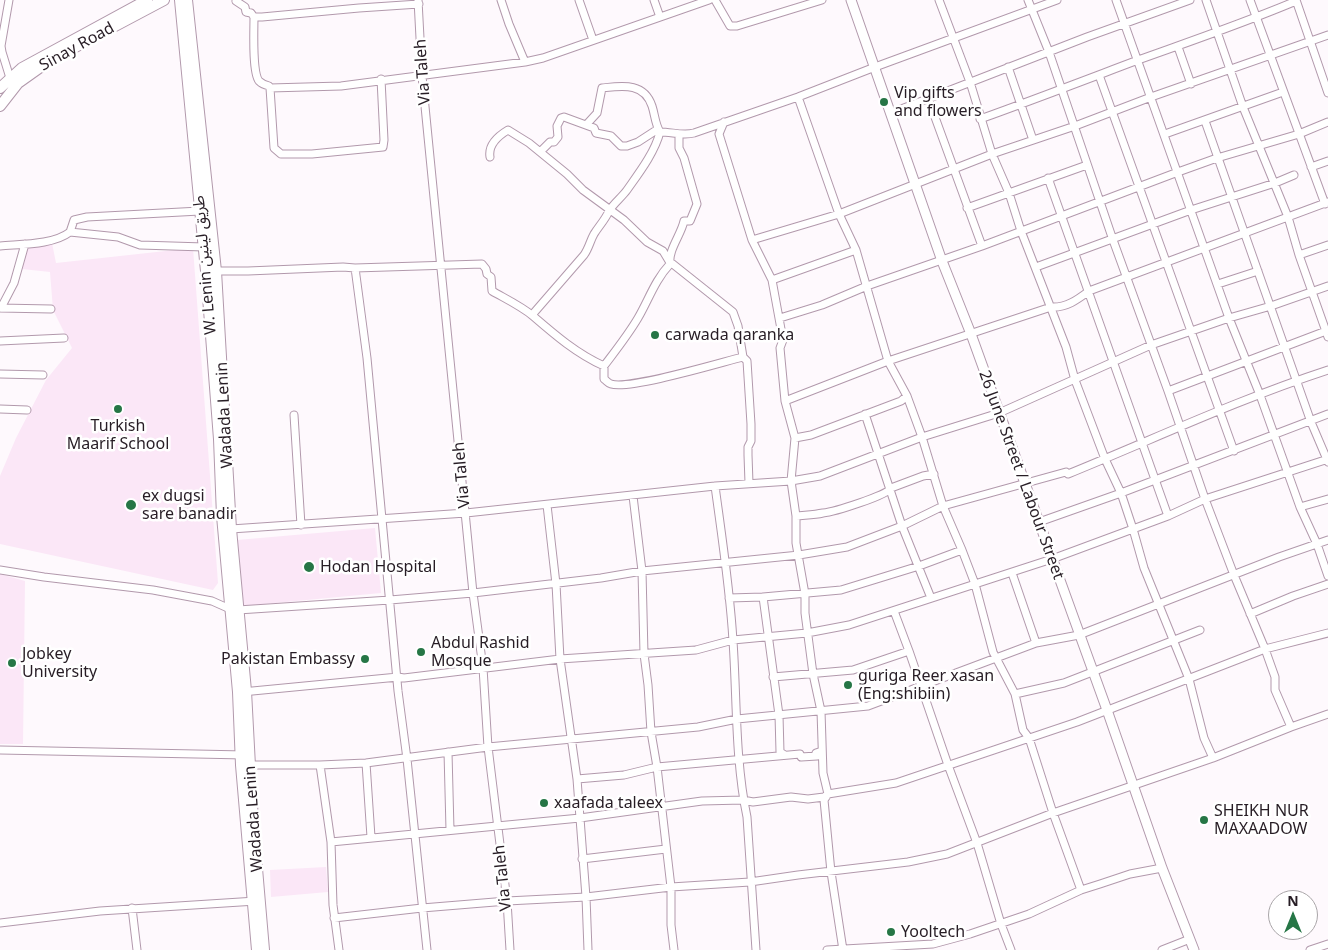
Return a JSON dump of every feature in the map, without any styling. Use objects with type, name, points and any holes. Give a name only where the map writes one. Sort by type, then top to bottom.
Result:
[{"type":"main road","name":"Sinay Road","points":[[0,106],[18,83],[49,61],[164,0]]},
{"type":"main road","name":"W. Lenin طريق لينين","points":[[180,0],[193,80],[200,211],[204,247],[211,271],[234,610]]},
{"type":"main road","name":"Wadada Lenin","points":[[187,0],[231,529],[234,610],[242,692],[245,760],[256,901],[264,950]]},
{"type":"main road","name":"Sinay Road","points":[[0,88],[22,68],[140,2]]},
{"type":"main road","points":[[256,901],[257,950]]},
{"type":"street","points":[[9,0],[2,52],[10,78]]},
{"type":"street","points":[[236,0],[245,7],[246,12],[254,16],[274,17],[418,2]]},
{"type":"street","points":[[502,0],[509,24],[525,62]]},
{"type":"street","points":[[579,0],[593,40]]},
{"type":"street","points":[[654,0],[660,17]]},
{"type":"street","points":[[254,16],[254,48],[258,79],[264,85],[270,86],[270,88],[341,86],[543,58],[709,0]]},
{"type":"street","points":[[716,0],[730,26],[737,26],[822,0]]},
{"type":"street","name":"26 June Street / Labour Street","points":[[851,0],[914,185],[971,334],[1092,672],[1108,710],[1162,868],[1194,950]]},
{"type":"street","points":[[939,0],[970,82],[992,154],[1009,193],[1021,231],[1066,347],[1075,380],[1134,529],[1144,568],[1189,680],[1204,738],[1213,758]]},
{"type":"street","points":[[1028,0],[1049,52],[1180,428],[1234,575],[1265,649],[1275,677],[1275,690],[1291,726]]},
{"type":"street","points":[[540,152],[558,137],[557,126],[561,118],[569,118],[594,128],[596,133],[611,136],[621,146],[638,142],[659,130],[679,134],[694,134],[1057,0]]},
{"type":"street","points":[[1116,0],[1229,318],[1328,576]]},
{"type":"street","points":[[891,113],[1008,67],[1190,0]]},
{"type":"street","points":[[1168,391],[1285,347],[1327,334],[1299,255],[1288,217],[1258,146],[1206,0]]},
{"type":"street","points":[[785,401],[888,360],[1051,307],[1059,308],[1077,300],[1089,291],[1326,203],[1250,0]]},
{"type":"street","points":[[980,119],[1256,18],[1296,0],[1309,41],[1325,78],[1328,93]]},
{"type":"street","name":"Via Taleh","points":[[418,2],[422,76],[473,593],[483,668],[488,747],[507,901],[510,950]]},
{"type":"street","points":[[752,240],[839,214],[992,154],[1328,35]]},
{"type":"street","points":[[1178,47],[1191,84]]},
{"type":"street","points":[[1008,67],[1032,140]]},
{"type":"street","points":[[1099,75],[1234,450]]},
{"type":"street","points":[[270,88],[274,148],[281,154],[312,154],[383,147],[380,80]]},
{"type":"street","points":[[532,315],[584,255],[610,210],[632,181],[658,140],[659,130],[652,104],[644,92],[636,88],[602,88],[597,113],[586,126]]},
{"type":"street","points":[[1165,134],[1283,92]]},
{"type":"street","points":[[798,97],[839,214],[856,250],[888,360],[907,396],[922,437],[943,506],[975,584],[997,659],[1015,694],[1023,730],[1030,738],[1053,813],[1081,890]]},
{"type":"street","points":[[928,98],[982,246]]},
{"type":"street","points":[[242,692],[398,677],[404,678],[560,659],[696,650],[733,640],[807,632],[849,625],[1012,573],[1134,529],[1206,499],[1287,471],[1328,460],[1311,422],[1205,121]]},
{"type":"street","points":[[724,122],[719,134],[752,240],[772,280],[780,318],[783,340],[780,348],[785,401],[795,438],[791,481],[796,516],[796,542],[805,594],[805,613],[813,674],[821,711],[823,773],[828,794],[824,800],[831,872],[843,949]]},
{"type":"street","points":[[780,318],[822,305],[867,286],[942,261],[1217,158],[1299,134],[1328,122]]},
{"type":"street","points":[[490,157],[489,150],[494,141],[508,130],[540,152],[582,190],[624,220],[647,242],[663,251],[669,261],[732,312],[738,326],[743,356],[747,361],[751,424],[751,441],[748,447],[749,483]]},
{"type":"street","points":[[679,134],[679,148],[684,158],[697,204],[690,221],[684,221],[672,250],[670,264],[653,287],[627,336],[604,366],[604,379],[611,384],[629,384],[743,356]]},
{"type":"street","points":[[1311,167],[1328,161]]},
{"type":"street","points":[[967,208],[1087,165]]},
{"type":"street","points":[[1036,267],[1191,210],[1294,175]]},
{"type":"street","points":[[1048,178],[1168,516]]},
{"type":"street","points":[[0,246],[51,240],[65,236],[70,232],[74,220],[87,217],[200,211]]},
{"type":"street","points":[[70,232],[118,237],[140,245],[204,247]]},
{"type":"street","points":[[24,244],[12,288],[0,308],[50,309]]},
{"type":"street","points":[[1299,255],[1328,245]]},
{"type":"street","points":[[772,280],[856,250]]},
{"type":"street","points":[[211,271],[482,264],[487,274],[491,277],[492,291],[532,315],[551,332],[590,359],[604,366]]},
{"type":"street","points":[[355,268],[427,950]]},
{"type":"street","points":[[1218,284],[1258,270]]},
{"type":"street","points":[[231,529],[466,513],[715,486],[791,481],[820,476],[848,467],[922,437],[999,413],[1151,345],[1328,286]]},
{"type":"street","points":[[0,341],[64,338]]},
{"type":"street","points":[[0,570],[153,590],[212,601],[234,610],[473,593],[799,555],[847,547],[902,526],[943,506],[1066,472],[1068,474],[1219,410],[1328,370]]},
{"type":"street","points":[[0,374],[43,375]]},
{"type":"street","points":[[795,438],[811,435],[901,401],[907,396]]},
{"type":"street","points":[[0,408],[27,410]]},
{"type":"street","points":[[865,414],[902,526],[931,598]]},
{"type":"street","points":[[1039,522],[1156,480],[1328,414]]},
{"type":"street","points":[[294,415],[301,525]]},
{"type":"street","points":[[796,516],[824,513],[862,502],[888,492],[891,488],[923,476],[934,474]]},
{"type":"street","points":[[715,486],[726,564],[733,640],[740,760],[743,800],[747,816],[756,950]]},
{"type":"street","points":[[633,496],[642,572],[644,654],[662,806],[674,950]]},
{"type":"street","points":[[1300,507],[1328,499]]},
{"type":"street","points":[[547,505],[556,584],[560,659],[577,779],[588,950]]},
{"type":"street","points":[[0,750],[320,765],[366,763],[488,747],[652,732],[737,719],[868,706],[1036,643],[1079,635],[1328,540]]},
{"type":"street","points":[[729,598],[763,598],[840,590],[919,566],[962,550]]},
{"type":"street","points":[[1012,573],[1036,643]]},
{"type":"street","points":[[1250,614],[1328,584]]},
{"type":"street","points":[[763,598],[779,715],[780,752],[785,755]]},
{"type":"street","points":[[894,611],[910,651],[948,766],[977,843],[1000,924],[1011,950]]},
{"type":"street","points":[[1015,694],[1064,683],[1200,630]]},
{"type":"street","points":[[331,842],[580,818],[702,801],[743,800],[752,802],[791,797],[819,798],[828,794],[896,783],[1108,710],[1265,649],[1328,633]]},
{"type":"street","points":[[773,677],[853,670],[910,651]]},
{"type":"street","points":[[334,918],[422,908],[507,901],[586,898],[670,887],[750,882],[908,862],[947,854],[1053,813],[1213,758],[1291,726],[1328,714]]},
{"type":"street","points":[[577,779],[624,775],[658,767],[785,755],[817,756],[816,753],[822,751]]},
{"type":"street","points":[[448,752],[450,830]]},
{"type":"street","points":[[366,763],[370,837]]},
{"type":"street","points":[[320,765],[331,842],[334,918],[339,950]]},
{"type":"street","points":[[582,860],[666,849]]},
{"type":"street","points":[[827,950],[933,944],[1029,914],[1081,890],[1130,874],[1162,868]]},
{"type":"street","points":[[0,923],[100,910],[256,901]]},
{"type":"street","points":[[132,908],[137,950]]},
{"type":"street","points":[[1162,950],[1190,939]]},
{"type":"street","points":[[1310,950],[1328,944]]},
{"type":"shaded area","name":"Turkish Maarif School","points":[[52,243],[56,263],[193,248],[218,583],[213,590],[0,544],[0,476],[16,438],[46,380],[72,348],[53,310],[50,272],[22,269],[27,247]]},
{"type":"shaded area","name":"Hodan Hospital","points":[[375,528],[381,593],[243,606],[237,540]]},
{"type":"shaded area","name":"Jobkey University","points":[[0,574],[25,581],[23,744],[0,744]]},
{"type":"shaded area","points":[[326,867],[328,892],[271,897],[270,870]]},
{"type":"place","name":"Vip gifts and flowers","points":[[884,102]]},
{"type":"place","name":"carwada qaranka","points":[[655,335]]},
{"type":"place","name":"Turkish Maarif School","points":[[118,409]]},
{"type":"place","name":"ex dugsi sare banadir","points":[[131,505]]},
{"type":"place","name":"Hodan Hospital","points":[[309,567]]},
{"type":"place","name":"Abdul Rashid Mosque","points":[[421,652]]},
{"type":"place","name":"Pakistan Embassy","points":[[365,659]]},
{"type":"place","name":"Jobkey University","points":[[12,663]]},
{"type":"place","name":"guriga Reer xasan (Eng:shibiin)","points":[[848,685]]},
{"type":"place","name":"xaafada taleex","points":[[544,803]]},
{"type":"place","name":"SHEIKH NUR MAXAADOW","points":[[1204,820]]},
{"type":"place","name":"Yooltech","points":[[891,932]]}]
